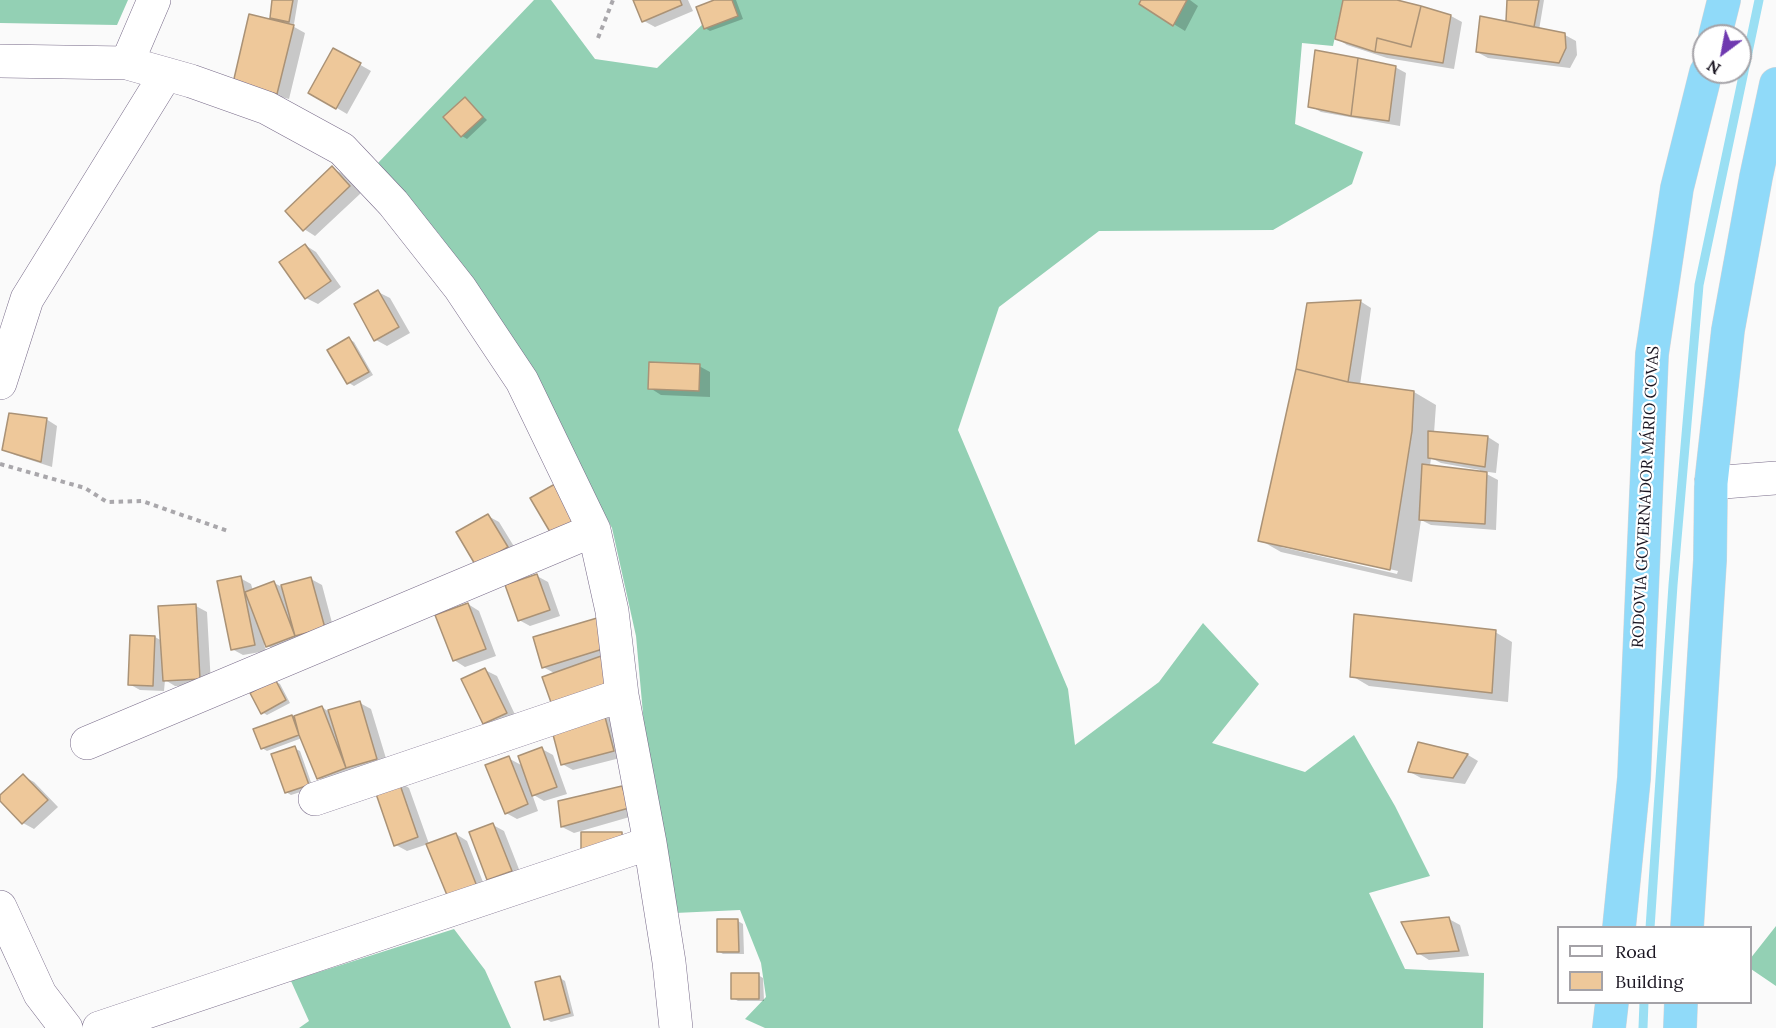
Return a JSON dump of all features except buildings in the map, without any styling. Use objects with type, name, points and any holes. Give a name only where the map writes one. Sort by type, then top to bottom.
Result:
[{"type":"highway","points":[[1718,24],[1724,0]]},
{"type":"highway","name":"RODOVIA GOVERNADOR MÁRIO COVAS","points":[[1619,926],[1634,778],[1652,354],[1677,188],[1703,84]]},
{"type":"highway","points":[[1687,926],[1710,560],[1711,483],[1728,330],[1756,177],[1776,84]]},
{"type":"highway","points":[[1609,1028],[1612,1004]]},
{"type":"highway","points":[[1680,1028],[1681,1004]]},
{"type":"street","points":[[127,63],[154,0]]},
{"type":"street","points":[[0,61],[127,63],[191,81],[267,108],[342,149],[393,203],[460,288],[522,381],[594,530],[612,611],[622,695],[650,843],[669,962],[672,1027]]},
{"type":"street","points":[[0,383],[27,299],[166,74]]},
{"type":"street","points":[[1711,483],[1776,478]]},
{"type":"street","points":[[87,743],[594,530]]},
{"type":"street","points":[[315,799],[622,695]]},
{"type":"street","points":[[99,1028],[650,843]]},
{"type":"street","points":[[0,907],[40,994],[66,1028]]},
{"type":"path","points":[[598,38],[613,0]]},
{"type":"path","points":[[0,464],[85,488],[107,502],[142,501],[228,531]]},
{"type":"green space","points":[[0,0],[128,0],[117,25],[0,23]]},
{"type":"green space","points":[[534,0],[551,0],[595,59],[657,68],[728,0],[1343,0],[1333,46],[1302,43],[1295,124],[1363,152],[1352,184],[1273,230],[1099,231],[999,307],[958,430],[1068,689],[1075,745],[1159,682],[1203,623],[1259,684],[1212,743],[1305,772],[1354,735],[1395,806],[1430,876],[1369,893],[1405,969],[1484,973],[1483,1028],[765,1028],[745,1019],[766,997],[761,963],[740,910],[675,913],[646,747],[636,636],[612,528],[526,366],[439,234],[378,163]]},
{"type":"green space","points":[[1776,926],[1776,986],[1752,970],[1752,956]]},
{"type":"green space","points":[[454,929],[485,970],[511,1028],[299,1028],[309,1021],[291,981]]},
{"type":"waterway","points":[[1650,926],[1673,585],[1699,285],[1759,0]]},
{"type":"waterway","points":[[1643,1028],[1644,1004]]}]
